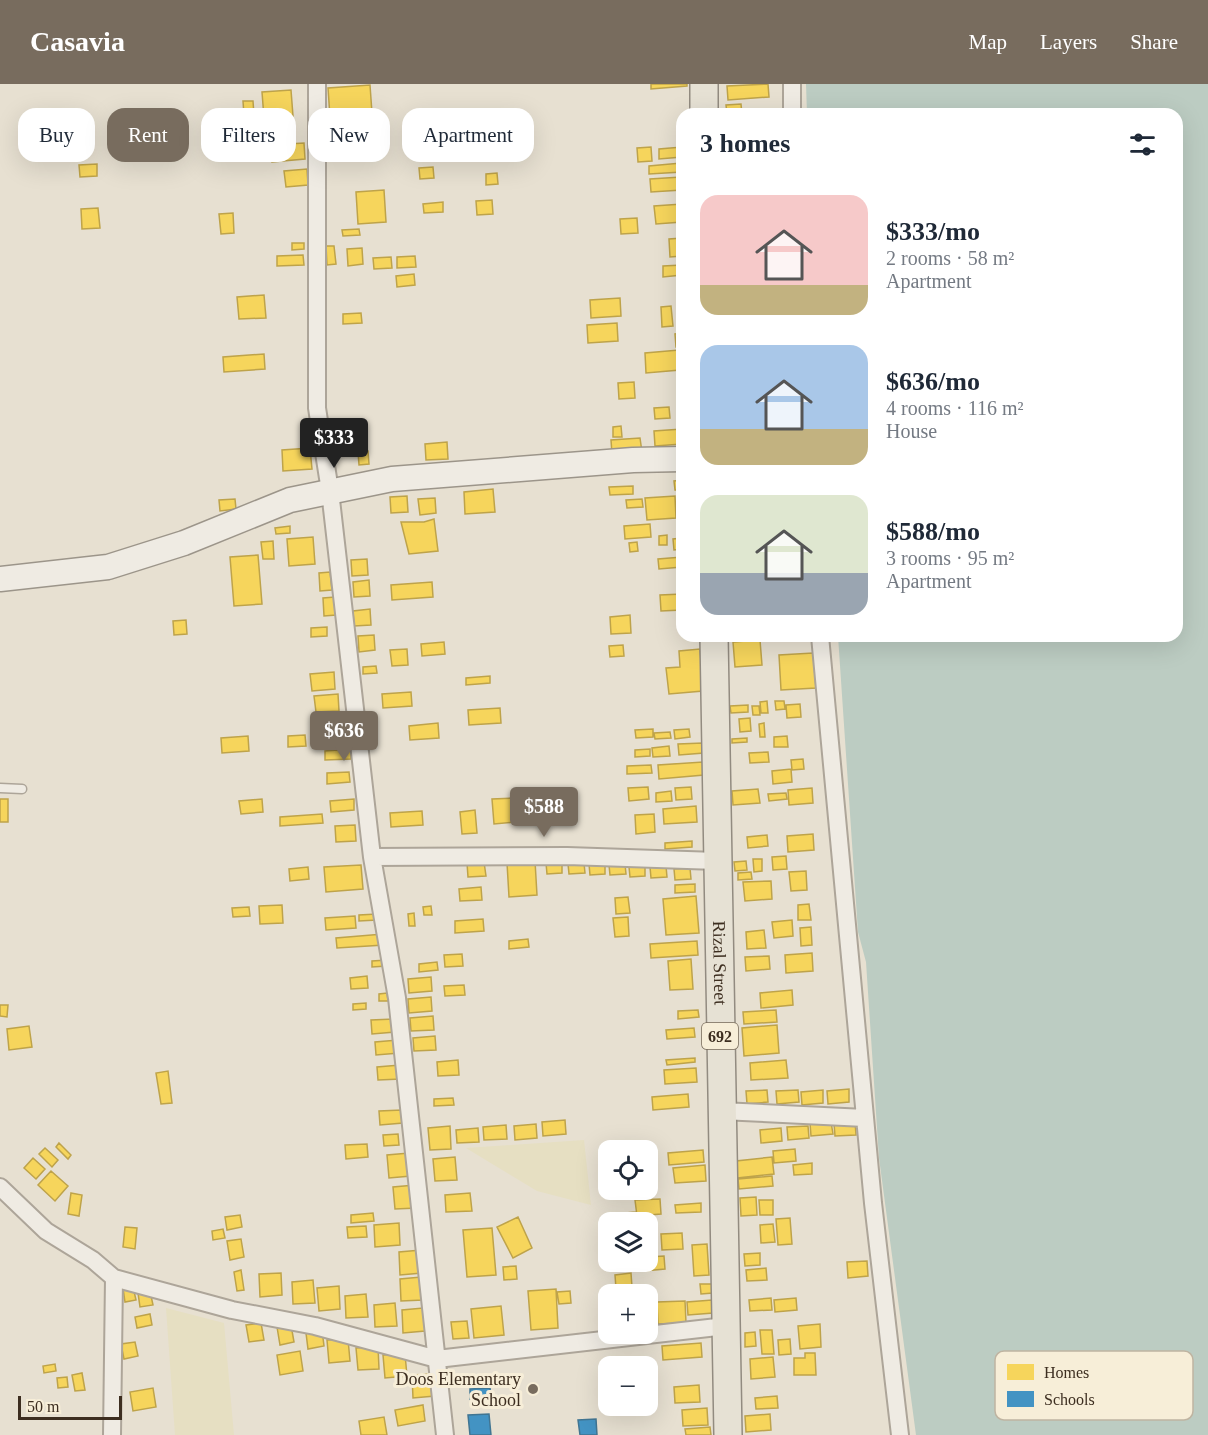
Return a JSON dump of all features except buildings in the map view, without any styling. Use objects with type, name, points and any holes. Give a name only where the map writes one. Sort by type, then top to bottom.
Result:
[{"type":"main road","points":[[704,84],[704,108]]},
{"type":"main road","name":"Rizal Street","points":[[714,642],[728,1435]]},
{"type":"street","points":[[317,84],[317,408],[330,491],[372,857],[396,998],[445,1435]]},
{"type":"street","points":[[792,84],[792,108]]},
{"type":"street","points":[[0,579],[108,567],[184,543],[290,500],[392,479],[633,460],[676,459]]},
{"type":"street","points":[[821,642],[865,1118],[900,1435]]},
{"type":"street","points":[[372,857],[567,856],[717,861]]},
{"type":"street","points":[[721,1112],[865,1118]]},
{"type":"street","points":[[0,1187],[46,1231],[93,1260],[114,1278],[232,1310],[315,1326],[437,1359],[726,1326]]},
{"type":"street","points":[[112,1435],[110,1413],[114,1278]]},
{"type":"lane","points":[[0,788],[22,789]]},
{"type":"shaded area","points":[[806,84],[1208,84],[1208,1435],[916,1435],[879,1158],[866,962],[858,932],[838,642],[1183,642],[1183,108],[807,108]]},
{"type":"shaded area","points":[[584,1140],[591,1205],[537,1191],[466,1148]]},
{"type":"shaded area","points":[[166,1308],[224,1323],[234,1435],[175,1435]]},
{"type":"place","name":"Doos Elementary School","points":[[533,1389]]}]
